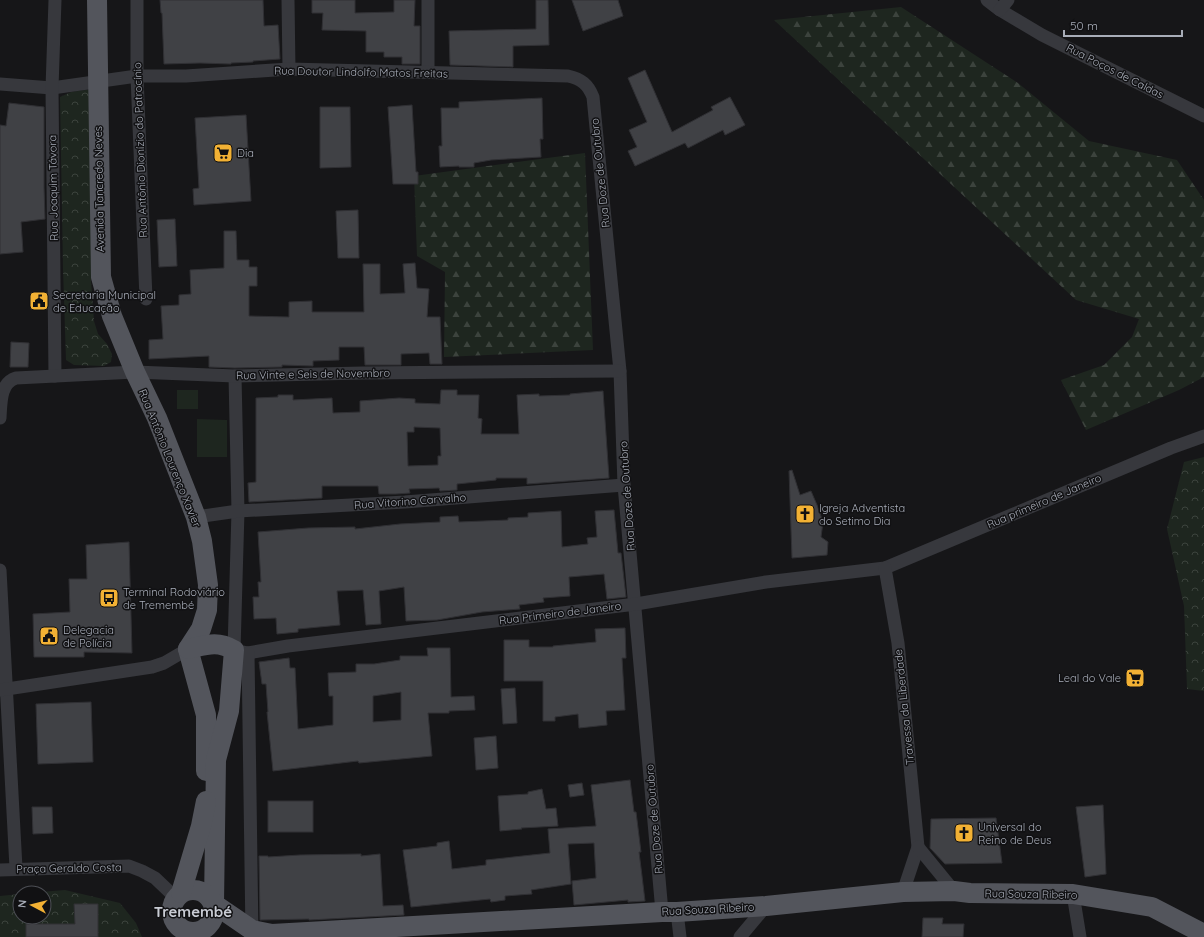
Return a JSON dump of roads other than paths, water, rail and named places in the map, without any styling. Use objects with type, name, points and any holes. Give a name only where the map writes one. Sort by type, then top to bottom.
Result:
[{"type":"main road","name":"Avenida Tancredo Neves","points":[[97,0],[101,277],[112,316],[135,372]]},
{"type":"main road","name":"Rua Antônio Lourenço Xavier","points":[[135,372],[156,418],[196,517],[202,541],[208,585],[207,610],[201,629],[188,649]]},
{"type":"main road","points":[[211,643],[221,644],[241,652],[229,711],[216,760],[213,911],[206,928],[195,932],[180,931],[174,921],[172,909],[201,826],[206,798],[206,715],[188,649],[211,643]]},
{"type":"main road","points":[[178,895],[186,890],[193,889],[200,890],[210,898],[216,937]]},
{"type":"main road","name":"Rua Souza Ribeiro","points":[[213,911],[252,933],[272,934],[766,906],[903,892],[954,891],[970,894],[1073,894],[1152,907],[1204,934]]},
{"type":"street","name":"Rua Joaquim Távora","points":[[54,376],[52,88],[55,0]]},
{"type":"street","name":"Rua Antônio Dionízio do Patrocínio","points":[[137,0],[137,76],[146,299]]},
{"type":"street","points":[[288,0],[289,69]]},
{"type":"street","points":[[428,0],[428,72]]},
{"type":"street","name":"Rua Poços de Caldas","points":[[987,0],[1004,5],[1042,35],[1204,116]]},
{"type":"street","name":"Rua Doutor Lindolfo Matos Freitas","points":[[0,84],[52,88],[137,76],[186,76],[289,69],[568,76],[577,78],[584,82]]},
{"type":"street","name":"Rua Doze de Outubro","points":[[584,82],[590,88],[592,97],[620,371],[624,485],[669,912],[680,937]]},
{"type":"street","name":"Rua Vinte e Seis de Novembro","points":[[0,418],[1,392],[8,382],[16,378],[135,372],[235,376],[363,372],[620,371]]},
{"type":"street","points":[[235,376],[241,652],[252,933]]},
{"type":"street","name":"Rua primeiro de Janeiro","points":[[885,568],[1163,451],[1204,436]]},
{"type":"street","name":"Rua Vitorino Carvalho","points":[[196,517],[238,511],[404,502],[624,485]]},
{"type":"street","name":"Rua Primeiro de Janeiro","points":[[241,652],[636,604],[766,582],[885,568]]},
{"type":"street","name":"Travessa da Liberdade","points":[[885,568],[898,643],[918,847]]},
{"type":"street","points":[[0,570],[3,690],[16,868]]},
{"type":"street","points":[[3,690],[152,668],[188,649]]},
{"type":"street","points":[[918,847],[954,891]]},
{"type":"street","points":[[903,892],[918,847]]},
{"type":"street","name":"Praça Geraldo Costa","points":[[0,870],[16,868],[129,866],[155,878],[178,895]]},
{"type":"street","points":[[1073,894],[1080,937]]},
{"type":"street","points":[[740,937],[766,906]]},
{"type":"place","name":"Dia","points":[[223,153]]},
{"type":"place","name":"Secretaria Municipal de Educação","points":[[39,301]]},
{"type":"place","name":"Igreja Adventista do Setimo Dia","points":[[805,514]]},
{"type":"place","name":"Terminal Rodoviário de Tremembé","points":[[109,598]]},
{"type":"place","name":"Delegacia de Polícia","points":[[49,636]]},
{"type":"place","name":"Leal do Vale","points":[[1135,678]]},
{"type":"place","name":"Universal do Reino de Deus","points":[[964,833]]},
{"type":"district","name":"Tremembé","points":[[193,911]]}]
